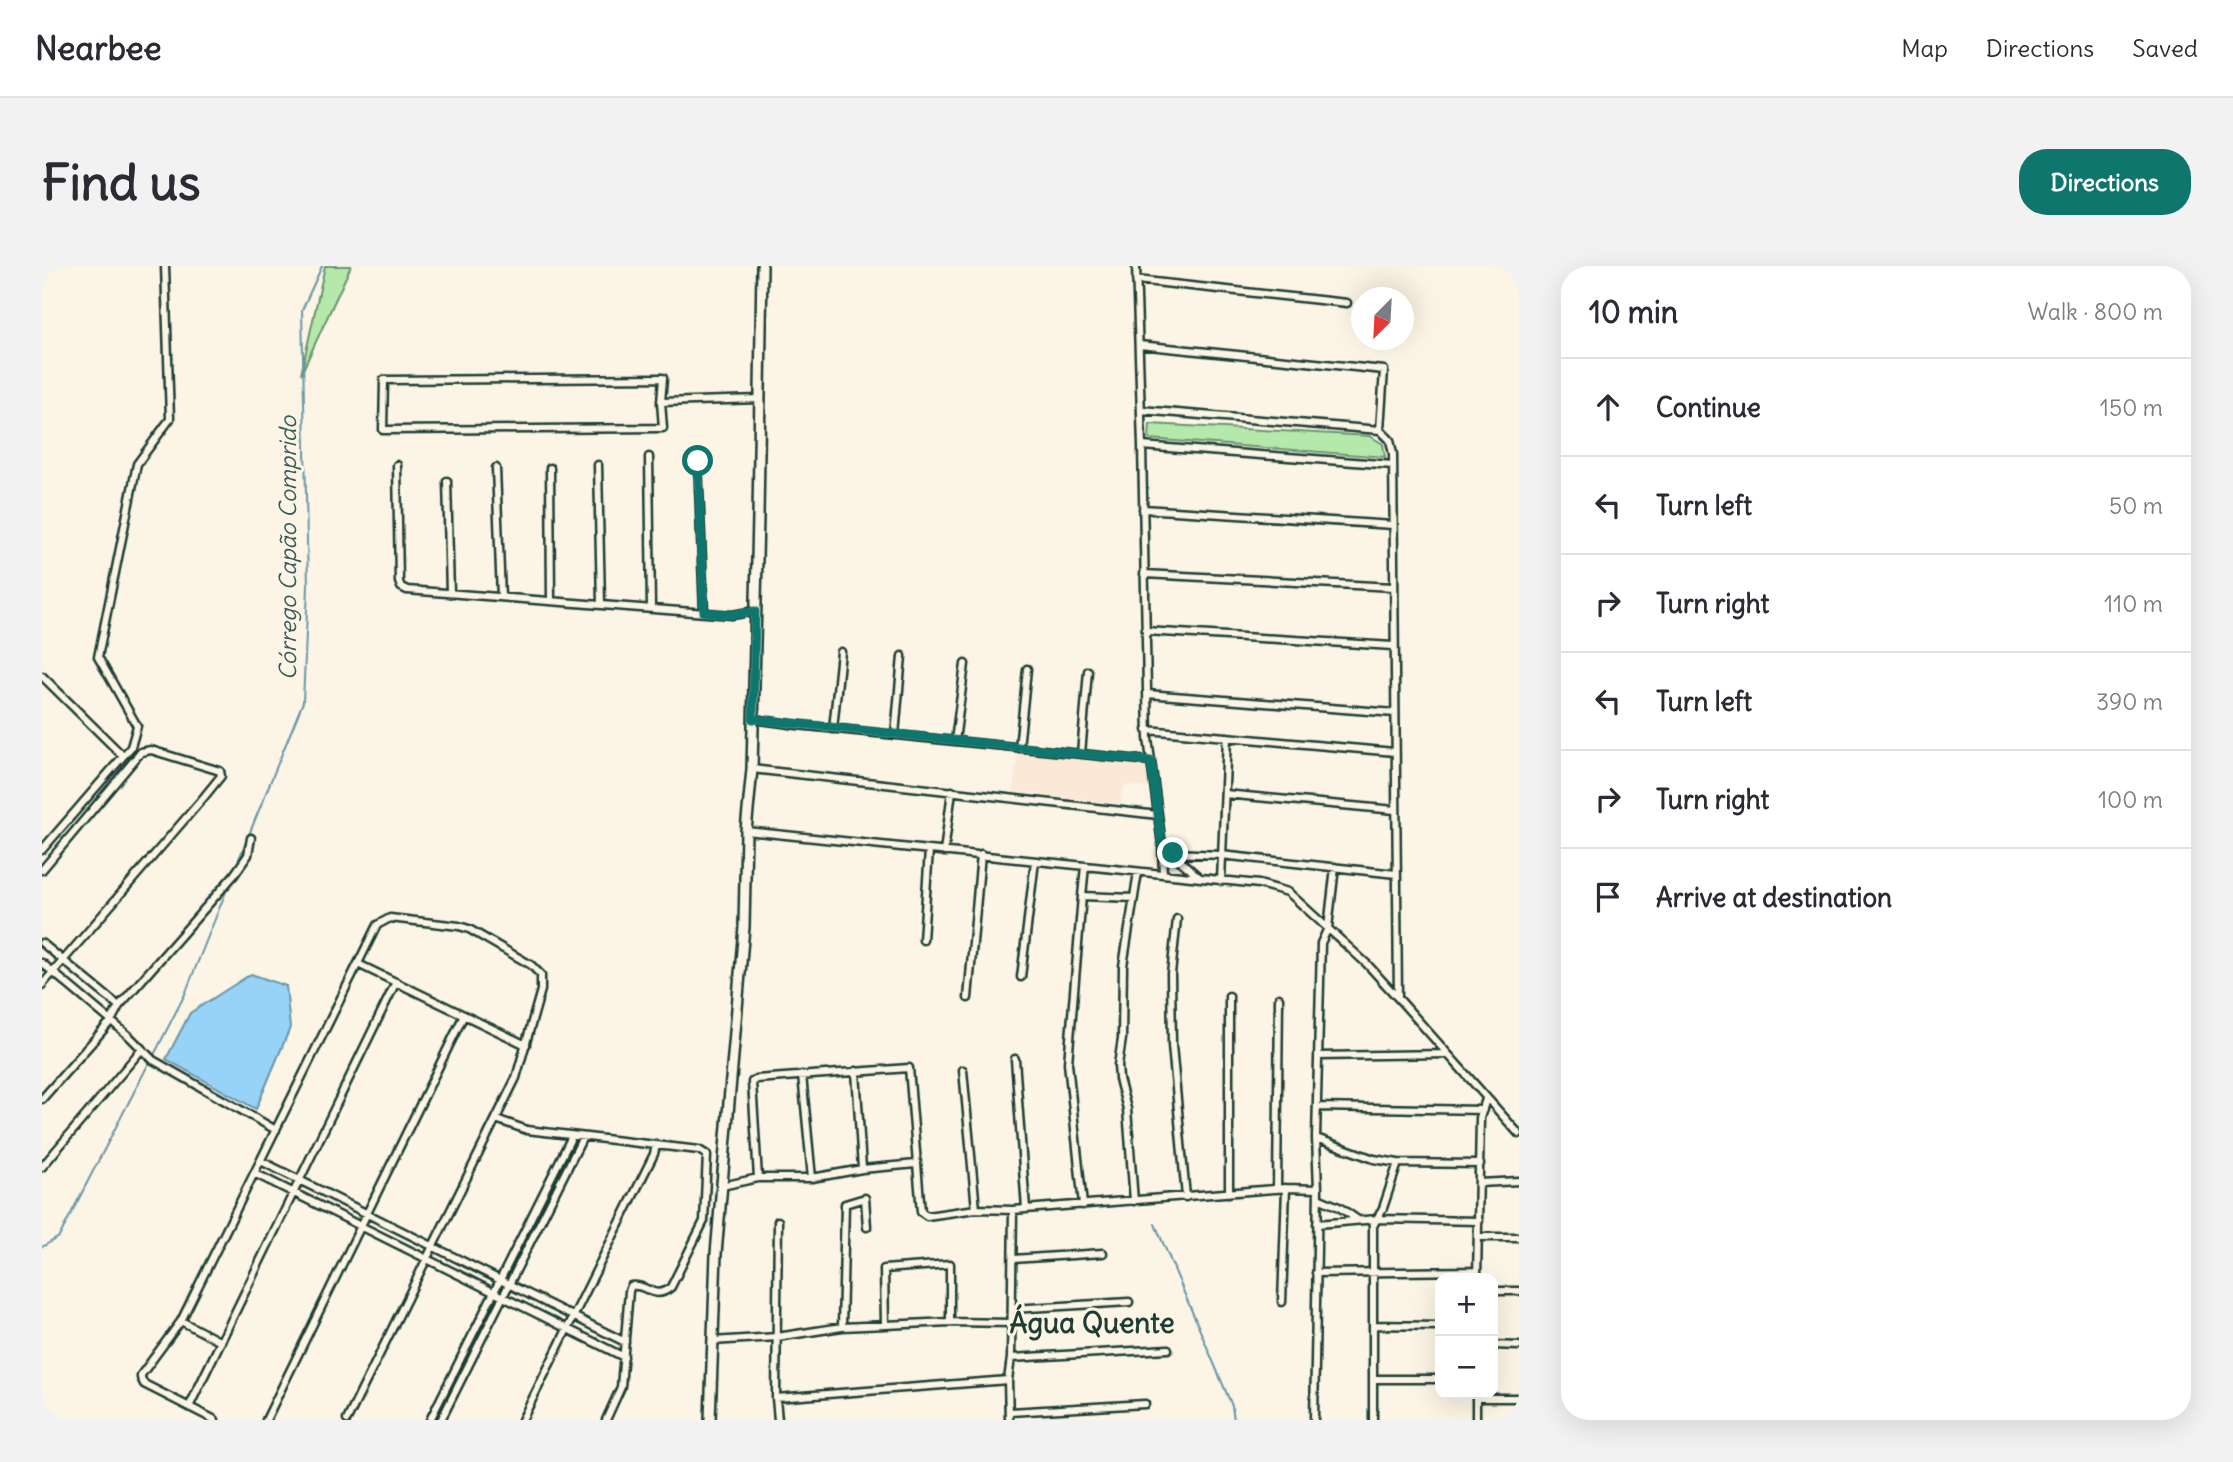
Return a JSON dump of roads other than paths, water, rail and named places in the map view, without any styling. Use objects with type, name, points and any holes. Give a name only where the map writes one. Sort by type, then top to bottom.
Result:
[{"type":"street","points":[[42,850],[131,747],[136,726],[98,657],[137,464],[170,419],[165,266]]},
{"type":"street","points":[[710,1420],[716,1254],[744,927],[752,769],[762,266]]},
{"type":"street","points":[[1136,266],[1147,730],[1162,845],[1163,874]]},
{"type":"street","points":[[1136,280],[1347,303]]},
{"type":"street","points":[[1139,345],[1384,370],[1380,430]]},
{"type":"street","points":[[663,378],[661,402],[663,428],[383,430],[383,380],[663,378]]},
{"type":"street","points":[[661,402],[760,399]]},
{"type":"street","points":[[1140,410],[1380,430],[1390,440],[1393,465],[1398,998]]},
{"type":"street","points":[[1142,446],[1393,465]]},
{"type":"street","points":[[649,457],[651,608]]},
{"type":"street","points":[[698,461],[704,612]]},
{"type":"street","points":[[397,465],[399,582],[401,587],[407,590],[732,615],[755,611]]},
{"type":"street","points":[[598,465],[601,604]]},
{"type":"street","points":[[496,468],[501,597]]},
{"type":"street","points":[[550,468],[551,601]]},
{"type":"street","points":[[447,481],[450,593]]},
{"type":"street","points":[[1143,509],[1393,525]]},
{"type":"street","points":[[1144,574],[1394,587]]},
{"type":"street","points":[[1146,631],[1393,646]]},
{"type":"street","points":[[833,729],[841,652]]},
{"type":"street","points":[[895,735],[902,656]]},
{"type":"street","points":[[955,741],[965,664]]},
{"type":"street","points":[[1020,747],[1027,669]]},
{"type":"street","points":[[1081,754],[1088,671]]},
{"type":"street","points":[[42,676],[123,756]]},
{"type":"street","points":[[1147,694],[1395,713]]},
{"type":"street","points":[[753,719],[1151,761]]},
{"type":"street","points":[[1147,730],[1395,752]]},
{"type":"street","points":[[1221,881],[1227,737]]},
{"type":"street","points":[[42,870],[141,752],[151,750],[220,771],[221,776],[204,797],[42,985]]},
{"type":"street","points":[[752,769],[1158,815]]},
{"type":"street","points":[[944,852],[952,791]]},
{"type":"street","points":[[1225,794],[1395,810]]},
{"type":"street","points":[[747,831],[1259,884],[1288,892],[1367,964],[1519,1134]]},
{"type":"street","points":[[42,1098],[234,875],[248,855],[251,838]]},
{"type":"street","points":[[1162,845],[1200,878]]},
{"type":"street","points":[[923,940],[929,850]]},
{"type":"street","points":[[1173,853],[1221,855],[1396,874]]},
{"type":"street","points":[[968,998],[981,854]]},
{"type":"street","points":[[1021,977],[1035,861]]},
{"type":"street","points":[[1083,1205],[1068,1063],[1085,866]]},
{"type":"street","points":[[1314,1420],[1318,1198],[1316,1138],[1321,943],[1328,928],[1335,867]]},
{"type":"street","points":[[1134,1201],[1127,1109],[1118,1065],[1122,1039],[1123,966],[1138,872]]},
{"type":"street","points":[[1082,896],[1134,898]]},
{"type":"street","points":[[215,1420],[144,1384],[141,1378],[181,1321],[377,925],[390,918],[469,929],[531,965],[541,975],[541,990],[516,1078],[347,1420]]},
{"type":"street","points":[[1177,919],[1171,974],[1172,1045],[1186,1196]]},
{"type":"street","points":[[42,943],[119,1006]]},
{"type":"street","points":[[42,963],[163,1066],[276,1130]]},
{"type":"street","points":[[358,964],[526,1045]]},
{"type":"street","points":[[189,1407],[396,982]]},
{"type":"street","points":[[1229,996],[1229,1193]]},
{"type":"street","points":[[1277,1189],[1279,998]]},
{"type":"street","points":[[266,1420],[464,1015]]},
{"type":"street","points":[[42,1167],[142,1049]]},
{"type":"street","points":[[1318,1056],[1446,1054]]},
{"type":"street","points":[[1015,1059],[1026,1209]]},
{"type":"street","points":[[758,1178],[752,1082],[756,1079],[909,1068],[916,1164],[921,1212],[924,1215],[935,1217],[976,1209],[1013,1210],[1286,1188],[1318,1189]]},
{"type":"street","points":[[963,1070],[976,1209]]},
{"type":"street","points":[[856,1072],[862,1169]]},
{"type":"street","points":[[802,1075],[812,1178]]},
{"type":"street","points":[[1477,1273],[1480,1118],[1486,1099]]},
{"type":"street","points":[[1317,1107],[1483,1110]]},
{"type":"street","points":[[496,1119],[527,1130],[699,1150],[707,1155],[704,1221],[671,1287],[664,1293],[655,1293],[637,1285],[631,1286],[629,1291],[621,1387],[606,1420]]},
{"type":"street","points":[[430,1420],[572,1136]]},
{"type":"street","points":[[441,1420],[583,1137]]},
{"type":"street","points":[[1316,1138],[1374,1159],[1398,1163],[1480,1164]]},
{"type":"street","points":[[522,1420],[654,1154],[656,1145]]},
{"type":"street","points":[[261,1161],[625,1342]]},
{"type":"street","points":[[1374,1420],[1373,1226],[1383,1208],[1398,1163]]},
{"type":"street","points":[[722,1186],[758,1178],[812,1178],[862,1169],[916,1164]]},
{"type":"street","points":[[254,1173],[624,1357]]},
{"type":"street","points":[[1479,1183],[1519,1181]]},
{"type":"street","points":[[1282,1302],[1286,1188]]},
{"type":"street","points":[[842,1327],[845,1204],[865,1198],[867,1227]]},
{"type":"street","points":[[1318,1198],[1360,1221]]},
{"type":"street","points":[[1013,1210],[1009,1416],[1145,1404]]},
{"type":"street","points":[[1317,1224],[1377,1219],[1479,1221]]},
{"type":"street","points":[[778,1221],[778,1420]]},
{"type":"street","points":[[1478,1237],[1519,1237]]},
{"type":"street","points":[[1013,1259],[1103,1253]]},
{"type":"street","points":[[885,1325],[884,1269],[950,1264],[950,1322]]},
{"type":"street","points":[[1316,1273],[1435,1273]]},
{"type":"street","points":[[1498,1291],[1519,1291]]},
{"type":"street","points":[[1012,1309],[1129,1302]]},
{"type":"street","points":[[181,1321],[221,1342]]},
{"type":"street","points":[[712,1341],[777,1337],[842,1327],[950,1322],[1011,1323]]},
{"type":"street","points":[[1373,1325],[1435,1326]]},
{"type":"street","points":[[1498,1345],[1519,1346]]},
{"type":"street","points":[[1011,1358],[1168,1349]]},
{"type":"street","points":[[1373,1379],[1435,1379]]},
{"type":"street","points":[[776,1398],[1008,1380]]},
{"type":"street","points":[[1498,1397],[1519,1398]]},
{"type":"street","points":[[1476,1399],[1476,1420]]},
{"type":"water","points":[[251,974],[286,986],[290,1028],[256,1109],[166,1059],[190,1013]]},
{"type":"waterway","name":"Córrego Capão Comprido","points":[[237,864],[303,702],[308,587],[302,310],[322,266]]},
{"type":"waterway","name":"Córrego Capão Comprido","points":[[155,1053],[185,994],[227,889]]},
{"type":"waterway","name":"Córrego Capão Comprido","points":[[42,1247],[59,1237],[149,1063]]},
{"type":"waterway","points":[[1155,1224],[1232,1406],[1234,1420]]},
{"type":"district","name":"Água Quente","points":[[1092,1323]]}]
